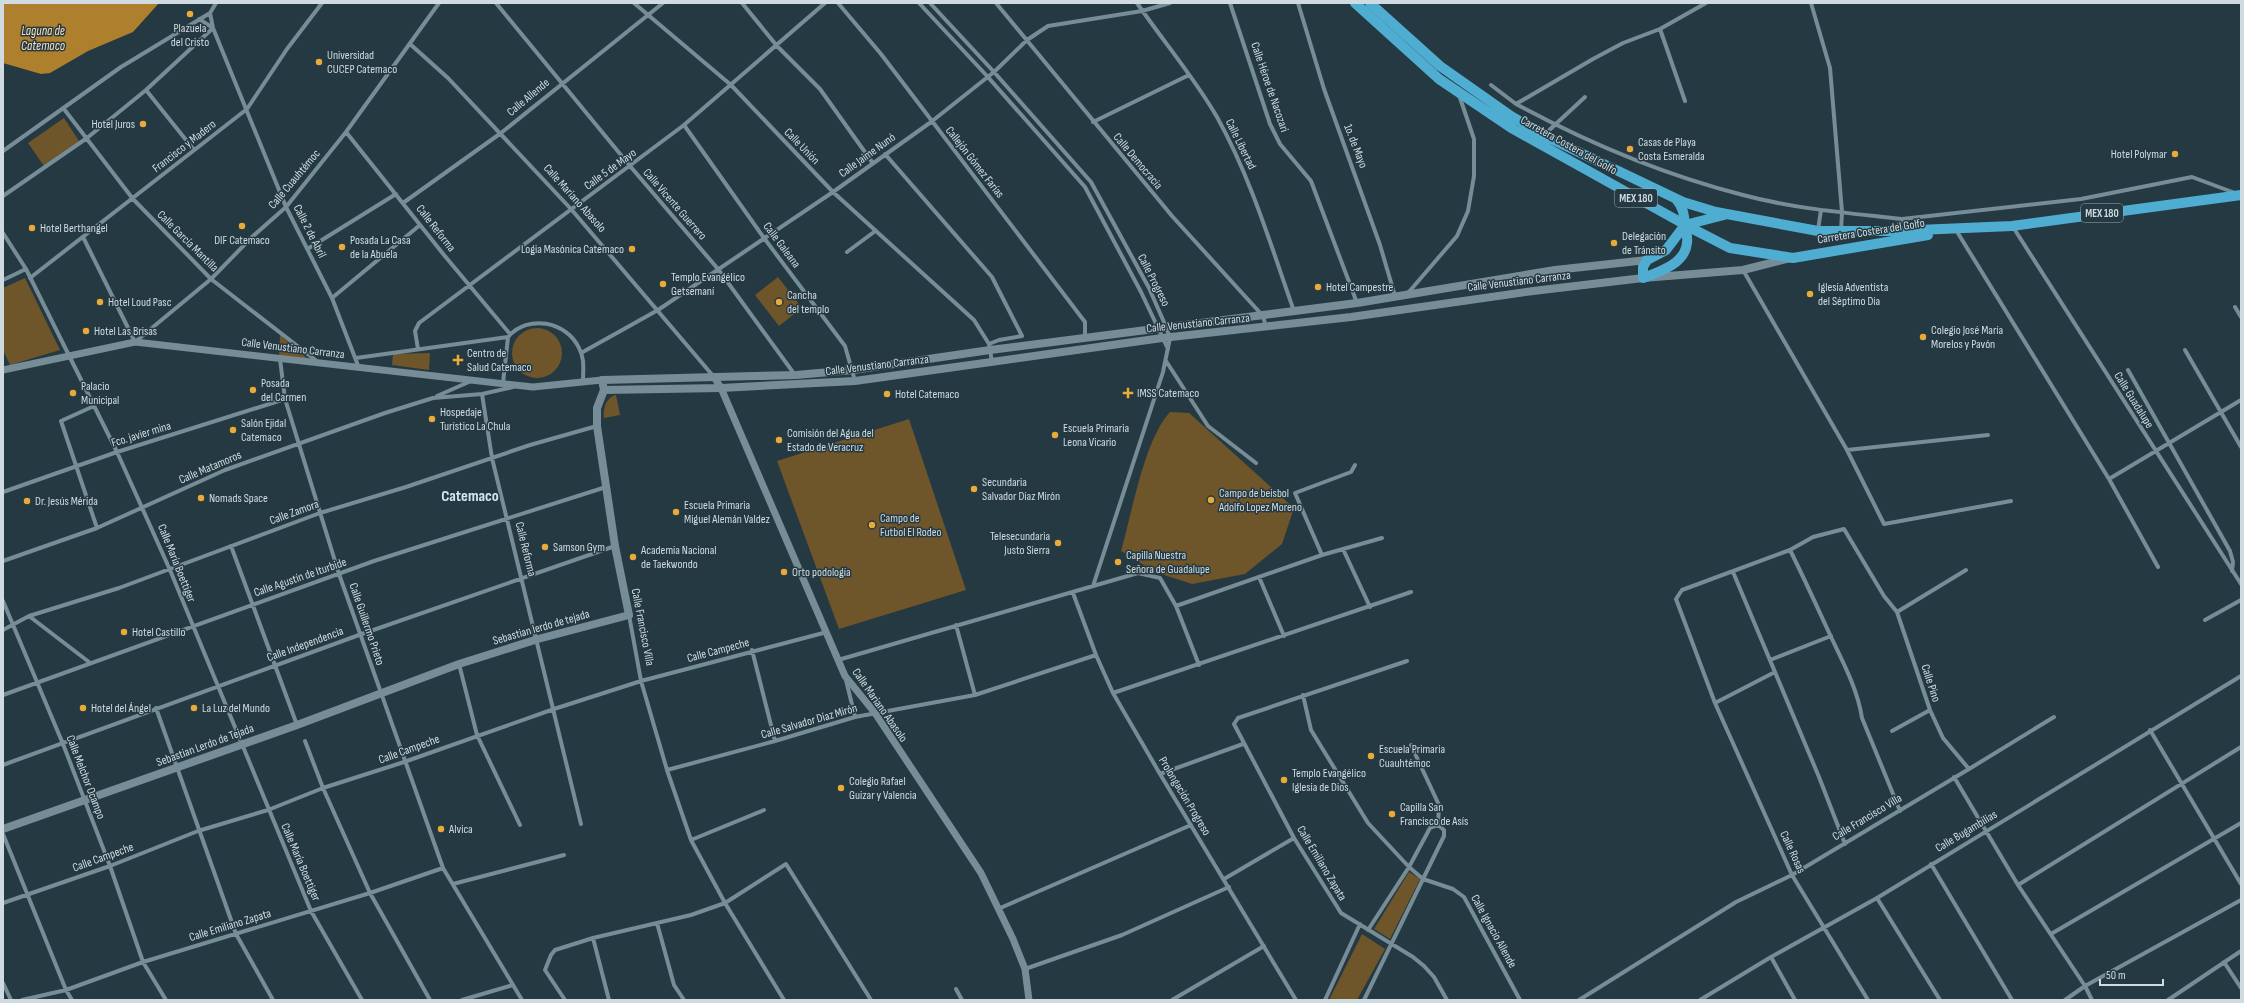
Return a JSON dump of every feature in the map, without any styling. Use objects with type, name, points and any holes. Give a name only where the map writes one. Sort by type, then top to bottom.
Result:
[{"type":"main road","name":"Carretera Costera del Golfo","points":[[1355,3],[1439,79],[1685,225],[1730,248],[1793,258],[1958,229]]},
{"type":"main road","name":"Carretera Costera del Golfo","points":[[1370,3],[1440,66],[1511,116],[1541,140],[1683,202],[1730,214],[1818,231],[1841,232],[1958,229],[2012,226],[2240,196]]},
{"type":"main road","points":[[1674,198],[1680,204],[1685,215],[1685,225],[1688,244],[1683,253],[1668,268],[1642,278],[1643,267],[1647,260],[1666,250],[1685,225],[1730,214]]},
{"type":"main road","name":"Calle Venustiano Carranza","points":[[604,390],[722,388],[856,382],[1166,338],[1266,328],[1533,291],[1642,278],[1743,270],[1793,258]]},
{"type":"main road","name":"Calle Venustiano Carranza","points":[[602,380],[796,375],[853,370],[990,347],[1085,338],[1294,312],[1555,270],[1647,260]]},
{"type":"main road","points":[[602,380],[604,390]]},
{"type":"main road","name":"Calle Francisco Villa","points":[[604,390],[597,408],[597,426],[615,546],[629,615]]},
{"type":"main road","name":"Sebastian lerdo de tejada","points":[[459,664],[538,639],[629,615]]},
{"type":"main road","name":"Sebastian Lerdo de Tejada","points":[[3,829],[84,799],[177,768],[297,725],[459,664]]},
{"type":"street","points":[[3,152],[121,67],[210,13],[216,3]]},
{"type":"street","name":"Francisco y Madero","points":[[30,278],[247,109],[287,49],[322,3]]},
{"type":"street","name":"Calle Cuauhtémoc","points":[[135,342],[211,279],[252,237],[286,207],[346,132],[439,3]]},
{"type":"street","name":"Calle Vicente Guerrero","points":[[496,3],[630,166],[718,269],[803,385]]},
{"type":"street","name":"Calle Unión","points":[[634,3],[731,85],[833,192],[874,232],[974,320],[990,347],[992,363]]},
{"type":"street","name":"Calle Allende","points":[[403,203],[501,133],[562,83],[650,15],[663,3]]},
{"type":"street","points":[[742,3],[777,46],[820,89],[872,162]]},
{"type":"street","name":"Calle 5 de Mayo","points":[[418,349],[415,331],[419,323],[684,125],[825,3]]},
{"type":"street","name":"Callejón Gómez Farías","points":[[838,3],[881,54],[931,122],[988,194],[1084,322],[1085,338]]},
{"type":"street","name":"Calle Progreso","points":[[919,3],[987,76],[1085,187],[1141,292],[1163,329],[1168,349]]},
{"type":"street","name":"Calle Progreso","points":[[930,3],[994,72],[1091,182],[1149,288],[1166,338],[1168,349]]},
{"type":"street","name":"Calle Democracia","points":[[996,3],[1028,40],[1092,122],[1172,216],[1263,316],[1266,328]]},
{"type":"street","name":"Calle Libertad","points":[[1137,3],[1189,75],[1217,118],[1246,178],[1294,312]]},
{"type":"street","name":"Calle Jaime Nunó","points":[[581,353],[658,310],[833,192],[872,162],[931,122],[987,76],[994,72],[1028,40],[1048,26],[1142,11],[1170,3]]},
{"type":"street","name":"Calle Héroe de Nacozari","points":[[1230,3],[1270,124],[1280,144],[1311,181],[1357,303]]},
{"type":"street","name":"1o. de Mayo","points":[[1298,3],[1324,89],[1380,245],[1395,296]]},
{"type":"street","points":[[1516,104],[1623,42],[1660,29],[1706,3]]},
{"type":"street","points":[[1811,3],[1830,68],[1842,212],[1841,232]]},
{"type":"street","name":"Calle 2 de Abril","points":[[210,13],[213,28],[286,207],[309,248],[332,298],[360,368]]},
{"type":"street","points":[[3,196],[87,138],[146,90],[213,28],[199,19]]},
{"type":"street","points":[[1660,29],[1685,101]]},
{"type":"street","name":"Calle Mariano Abasolo","points":[[410,44],[448,78],[572,209],[722,388],[845,676],[875,713],[981,873],[1013,939],[1025,969],[1029,1000]]},
{"type":"street","points":[[1092,122],[1189,75]]},
{"type":"street","points":[[1491,85],[1516,104],[1554,125],[1605,149],[1680,176],[1744,196],[1821,210],[1902,220],[2081,199],[2192,177],[2240,196]]},
{"type":"street","points":[[146,90],[194,150]]},
{"type":"street","points":[[1407,294],[1457,236],[1468,211],[1474,176],[1474,139],[1458,91]]},
{"type":"street","points":[[1541,140],[1554,125],[1585,97]]},
{"type":"street","name":"Calle García Mantilla","points":[[64,109],[133,199],[211,279],[321,364]]},
{"type":"street","name":"Calle Galeana","points":[[684,125],[764,238],[845,346],[856,382]]},
{"type":"street","name":"Calle Reforma","points":[[346,132],[509,335]]},
{"type":"street","points":[[885,154],[992,277],[1022,336],[998,340],[990,347]]},
{"type":"street","points":[[1085,187],[1091,182]]},
{"type":"street","points":[[309,248],[396,194]]},
{"type":"street","points":[[1818,231],[1821,210]]},
{"type":"street","points":[[1894,231],[1902,220]]},
{"type":"street","points":[[332,298],[420,225]]},
{"type":"street","name":"Calle Guadalupe","points":[[2012,226],[2155,452],[2241,584]]},
{"type":"street","points":[[1958,229],[2109,479],[2158,567]]},
{"type":"street","points":[[847,252],[874,232]]},
{"type":"street","name":"Calle María Boettiger","points":[[3,233],[26,269],[117,452],[170,570],[192,627],[311,911],[362,1000]]},
{"type":"street","points":[[83,237],[135,342]]},
{"type":"street","points":[[3,280],[26,269]]},
{"type":"street","points":[[1743,270],[1847,450],[1884,524],[2011,500]]},
{"type":"street","points":[[2235,306],[2241,317]]},
{"type":"street","points":[[356,358],[509,335],[530,323],[542,322],[555,325],[573,338],[583,359],[583,382],[604,390]]},
{"type":"street","points":[[503,383],[509,335]]},
{"type":"street","name":"Calle Venustiano Carranza","points":[[3,370],[135,342],[533,387],[602,380]]},
{"type":"street","points":[[1093,586],[1166,361],[1168,349]]},
{"type":"street","points":[[2185,350],[2241,447]]},
{"type":"street","name":"Calle Guillermo Prieto","points":[[280,359],[286,399],[298,444],[339,574],[359,635],[443,868],[522,1000]]},
{"type":"street","points":[[1166,361],[1208,426],[1256,463]]},
{"type":"street","points":[[2128,370],[2230,551],[2232,572]]},
{"type":"street","points":[[433,398],[472,380]]},
{"type":"street","name":"Calle Matamoros","points":[[3,561],[97,528],[225,470],[433,398],[482,394],[522,385]]},
{"type":"street","name":"Calle Reforma","points":[[482,394],[492,458],[538,639],[581,824]]},
{"type":"street","name":"Fco. javier mina","points":[[3,492],[117,452],[286,399]]},
{"type":"street","points":[[2109,479],[2169,445],[2221,411],[2241,400]]},
{"type":"street","points":[[94,406],[61,421],[97,528]]},
{"type":"street","name":"Calle Zamora","points":[[3,630],[14,626],[29,616],[119,588],[170,570],[320,513],[406,487],[530,444],[597,426]]},
{"type":"street","points":[[1847,450],[1988,435]]},
{"type":"street","points":[[1322,555],[1295,493],[1351,472],[1354,465]]},
{"type":"street","name":"Calle Agustín de Iturbide","points":[[3,695],[36,681],[192,627],[252,604],[508,518],[606,487]]},
{"type":"street","name":"Calle Pino","points":[[1790,550],[1813,537],[1844,529],[1884,596],[1897,612],[1930,710],[1943,738],[1969,769]]},
{"type":"street","points":[[1176,606],[1322,555],[1382,538]]},
{"type":"street","points":[[231,546],[297,725]]},
{"type":"street","name":"Calle Independencia","points":[[3,765],[359,635],[615,546]]},
{"type":"street","points":[[1343,549],[1370,607]]},
{"type":"street","points":[[1845,844],[1733,572],[1790,550],[1816,601],[1860,704],[1862,718],[1900,811]]},
{"type":"street","points":[[1897,612],[1966,570]]},
{"type":"street","name":"Calle Rosas","points":[[1733,572],[1682,590],[1676,600],[1715,703],[1792,875],[1868,1000]]},
{"type":"street","points":[[838,660],[1074,593],[1138,573],[1160,578],[1176,606],[1198,665]]},
{"type":"street","points":[[1259,577],[1284,636]]},
{"type":"street","points":[[1114,693],[1411,592]]},
{"type":"street","name":"Prolongación Progreso","points":[[1074,593],[1096,655],[1114,693],[1160,774],[1296,1000]]},
{"type":"street","points":[[2205,620],[2241,600]]},
{"type":"street","name":"Calle Melchor Ocampo","points":[[3,601],[63,744],[110,866],[143,962],[166,1000]]},
{"type":"street","name":"Calle Francisco Villa","points":[[629,615],[641,681],[667,770],[691,840],[725,903],[784,1000]]},
{"type":"street","points":[[29,616],[89,662]]},
{"type":"street","points":[[956,626],[974,695]]},
{"type":"street","name":"Calle Campeche","points":[[3,903],[110,866],[198,832],[268,810],[324,788],[404,762],[554,709],[641,681],[752,650],[827,632]]},
{"type":"street","points":[[1770,660],[1830,636]]},
{"type":"street","points":[[752,650],[775,742]]},
{"type":"street","name":"Calle Salvador Díaz Mirón","points":[[667,770],[775,742],[855,717],[974,695],[1096,655]]},
{"type":"street","points":[[1303,695],[1407,661]]},
{"type":"street","points":[[459,664],[477,735],[520,825]]},
{"type":"street","points":[[1715,703],[1775,672]]},
{"type":"street","points":[[845,676],[855,717]]},
{"type":"street","name":"Calle Bugambilias","points":[[1700,1000],[1771,957],[1877,898],[2150,730],[2241,676]]},
{"type":"street","name":"Calle Emiliano Zapata","points":[[1303,695],[1234,721],[1235,730],[1294,838],[1341,913],[1392,946],[1413,957],[1424,966],[1434,977],[1447,1000]]},
{"type":"street","name":"Calle Ignacio Allende","points":[[1303,695],[1311,730],[1352,800],[1368,823],[1409,868],[1423,879],[1454,889],[1464,897],[1520,1000]]},
{"type":"street","points":[[156,708],[198,832],[236,934],[273,1000]]},
{"type":"street","points":[[1892,731],[1930,710]]},
{"type":"street","points":[[2054,716],[1954,777],[2018,885],[2085,986],[2092,1000]]},
{"type":"street","points":[[2150,730],[2241,884]]},
{"type":"street","points":[[305,741],[370,893],[430,1000]]},
{"type":"street","points":[[1160,774],[1243,744]]},
{"type":"street","points":[[1411,745],[1440,805],[1438,825]]},
{"type":"street","points":[[2018,885],[2241,747]]},
{"type":"street","name":"Calle Francisco Villa","points":[[1579,1000],[1736,902],[1792,875],[1954,777]]},
{"type":"street","points":[[691,840],[764,810]]},
{"type":"street","points":[[2050,934],[2241,823]]},
{"type":"street","points":[[998,909],[1191,825]]},
{"type":"street","points":[[1368,930],[1409,868],[1430,828],[1438,825]]},
{"type":"street","points":[[1364,1000],[1392,946],[1444,836],[1444,830],[1438,825]]},
{"type":"street","points":[[3,834],[66,990],[72,1000]]},
{"type":"street","points":[[1224,879],[1294,838]]},
{"type":"street","points":[[453,884],[564,855]]},
{"type":"street","points":[[565,1000],[546,970],[551,955],[556,950],[593,938],[657,923],[725,903],[786,864],[871,1000]]},
{"type":"street","points":[[1931,864],[2012,1000]]},
{"type":"street","name":"Calle Emiliano Zapata","points":[[22,1000],[66,990],[143,962],[370,893],[443,868]]},
{"type":"street","points":[[1025,969],[1122,935],[1229,887]]},
{"type":"street","points":[[1877,898],[1940,1000]]},
{"type":"street","points":[[2065,1000],[2085,986],[2241,900]]},
{"type":"street","points":[[657,923],[674,985],[684,1000]]},
{"type":"street","points":[[1325,1000],[1360,924]]},
{"type":"street","points":[[593,938],[609,1000]]},
{"type":"street","points":[[1172,1000],[1264,946]]},
{"type":"street","points":[[2168,1000],[2174,998],[2241,951]]},
{"type":"street","points":[[1771,957],[1795,1000]]},
{"type":"street","points":[[2224,962],[2241,988]]},
{"type":"street","points":[[3,983],[11,1000]]},
{"type":"street","points":[[462,1000],[513,985]]},
{"type":"street","points":[[956,988],[962,1000]]},
{"type":"shaded area","points":[[64,118],[79,141],[44,166],[28,143]]},
{"type":"shaded area","name":"Cancha del templo","points":[[778,277],[802,308],[779,326],[755,295]]},
{"type":"shaded area","points":[[25,278],[60,350],[10,365],[3,350],[3,288]]},
{"type":"shaded area","points":[[532,328],[542,328],[555,335],[562,348],[562,358],[555,371],[542,378],[532,378],[523,374],[516,367],[512,358],[512,348],[516,339],[523,332]]},
{"type":"shaded area","points":[[280,335],[308,359],[279,357]]},
{"type":"shaded area","points":[[430,353],[429,370],[392,365],[393,354]]},
{"type":"shaded area","points":[[616,395],[620,415],[604,418],[606,404],[610,398]]},
{"type":"shaded area","name":"Campo de beisbol Adolfo Lopez Moreno","points":[[1170,412],[1189,413],[1294,508],[1282,544],[1245,574],[1192,584],[1155,572],[1121,551],[1134,498],[1146,458],[1161,424]]},
{"type":"shaded area","name":"Campo de Futbol El Rodeo","points":[[909,419],[966,590],[839,629],[777,461]]},
{"type":"shaded area","points":[[1409,872],[1420,879],[1390,939],[1374,929]]},
{"type":"shaded area","points":[[1362,934],[1385,949],[1357,1000],[1329,1000]]},
{"type":"water","name":"Laguna de Catemaco","points":[[3,3],[159,3],[133,32],[88,51],[50,73],[41,74],[3,63]]},
{"type":"place","name":"Plazuela del Cristo","points":[[190,14]]},
{"type":"place","name":"Universidad CUCEP Catemaco","points":[[319,62]]},
{"type":"place","name":"Hotel Juros","points":[[143,124]]},
{"type":"place","name":"Casas de Playa Costa Esmeralda","points":[[1630,149]]},
{"type":"place","name":"Hotel Polymar","points":[[2175,154]]},
{"type":"place","name":"DIF Catemaco","points":[[242,226]]},
{"type":"place","name":"Hotel Berthangel","points":[[32,228]]},
{"type":"place","name":"Delegación de Tránsito","points":[[1614,243]]},
{"type":"place","name":"Posada La Casa de la Abuela","points":[[342,247]]},
{"type":"place","name":"Logia Masónica Catemaco","points":[[632,249]]},
{"type":"place","name":"Templo Evangélico Getsemaní","points":[[663,284]]},
{"type":"place","name":"Hotel Campestre","points":[[1318,287]]},
{"type":"place","name":"Iglesia Adventista del Séptimo Día","points":[[1810,294]]},
{"type":"place","name":"Hotel Loud Pasc","points":[[100,302]]},
{"type":"place","name":"Cancha del templo","points":[[779,302]]},
{"type":"place","name":"Hotel Las Brisas","points":[[86,331]]},
{"type":"place","name":"Colegio José María Morelos y Pavón","points":[[1923,337]]},
{"type":"place","name":"Centro de Salud Catemaco","points":[[458,360]]},
{"type":"place","name":"Posada del Carmen","points":[[253,390]]},
{"type":"place","name":"Palacio Municipal","points":[[73,393]]},
{"type":"place","name":"IMSS Catemaco","points":[[1128,393]]},
{"type":"place","name":"Hotel Catemaco","points":[[887,394]]},
{"type":"place","name":"Hospedaje Turístico La Chula","points":[[432,419]]},
{"type":"place","name":"Salón Ejidal Catemaco","points":[[233,430]]},
{"type":"place","name":"Escuela Primaria Leona Vicario","points":[[1055,435]]},
{"type":"place","name":"Comisión del Agua del Estado de Veracruz","points":[[779,440]]},
{"type":"place","name":"Secundaria Salvador Díaz Mirón","points":[[974,489]]},
{"type":"place","name":"Nomads Space","points":[[201,498]]},
{"type":"place","name":"Campo de beisbol Adolfo Lopez Moreno","points":[[1211,500]]},
{"type":"place","name":"Dr. Jesús Mérida","points":[[27,501]]},
{"type":"place","name":"Escuela Primaria Miguel Alemán Valdez","points":[[676,512]]},
{"type":"place","name":"Campo de Futbol El Rodeo","points":[[872,525]]},
{"type":"place","name":"Telesecundaria Justo Sierra","points":[[1058,543]]},
{"type":"place","name":"Samson Gym","points":[[545,547]]},
{"type":"place","name":"Academia Nacional de Taekwondo","points":[[633,557]]},
{"type":"place","name":"Capilla Nuestra Señora de Guadalupe","points":[[1118,562]]},
{"type":"place","name":"Orto podología","points":[[784,572]]},
{"type":"place","name":"Hotel Castillo","points":[[124,632]]},
{"type":"place","name":"Hotel del Ángel","points":[[83,708]]},
{"type":"place","name":"La Luz del Mundo","points":[[194,708]]},
{"type":"place","name":"Escuela Primaria Cuauhtémoc","points":[[1371,756]]},
{"type":"place","name":"Templo Evangélico Iglesia de Dios","points":[[1284,780]]},
{"type":"place","name":"Colegio Rafael Guizar y Valencia","points":[[841,788]]},
{"type":"place","name":"Capilla San Francisco de Asís","points":[[1392,814]]},
{"type":"place","name":"Alvica","points":[[441,829]]},
{"type":"district","name":"Catemaco","points":[[470,495]]}]
